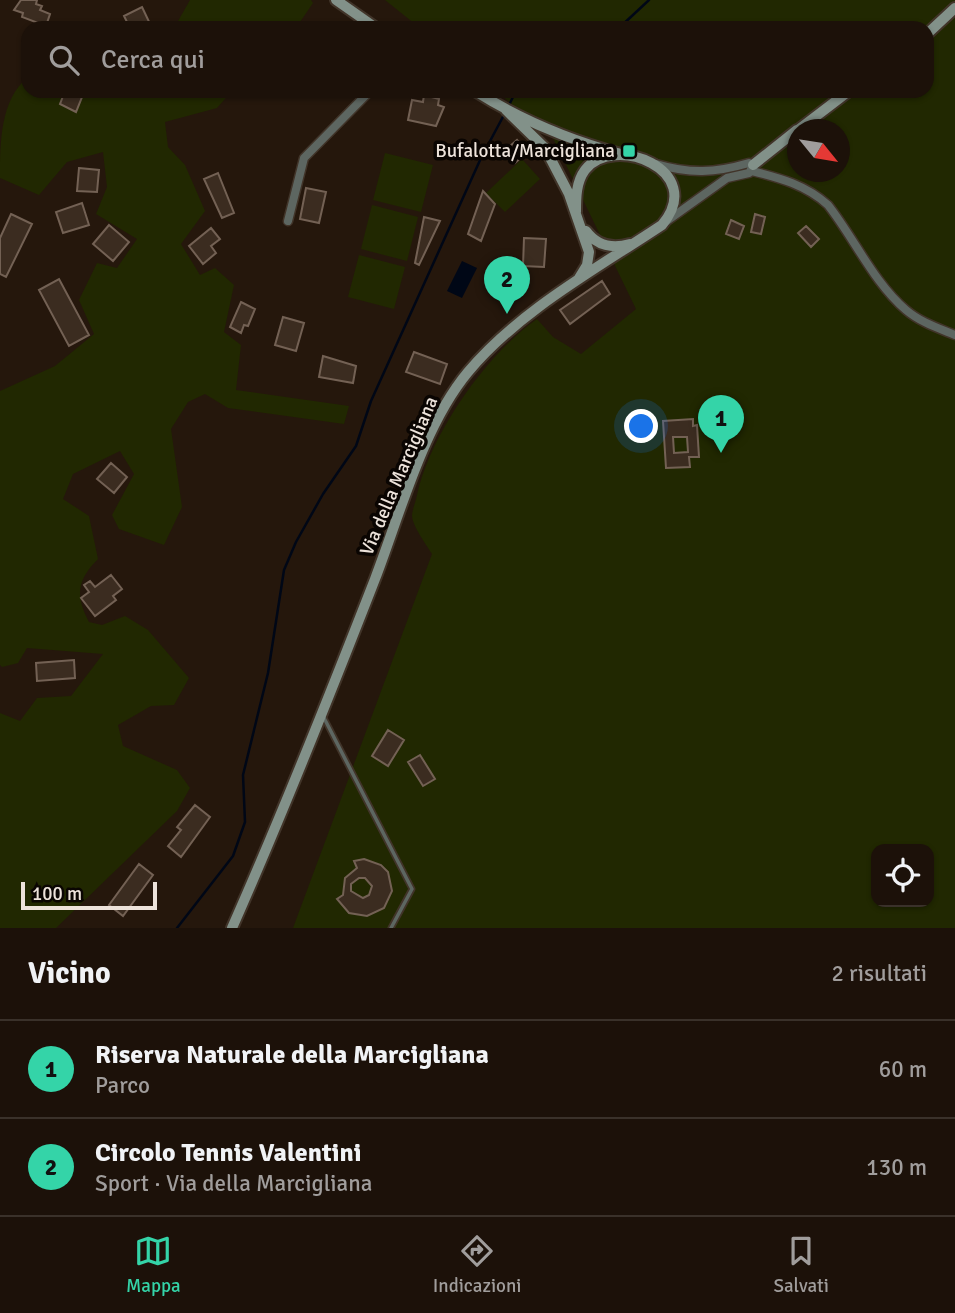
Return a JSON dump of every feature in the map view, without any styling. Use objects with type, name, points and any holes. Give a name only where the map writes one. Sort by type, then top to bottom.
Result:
[{"type":"street","points":[[336,0],[366,21]]},
{"type":"street","points":[[934,28],[955,8]]},
{"type":"street","points":[[288,220],[304,158],[363,98]]},
{"type":"street","points":[[486,98],[506,110],[583,144],[656,164],[669,177],[674,191],[671,211],[662,225]]},
{"type":"street","name":"Via della Marcigliana","points":[[812,119],[840,98]]},
{"type":"street","points":[[506,110],[545,148],[582,227],[588,244],[589,261],[572,286]]},
{"type":"street","name":"Via della Marcigliana","points":[[232,928],[322,714],[424,452],[453,394],[495,344],[572,286],[727,178],[752,168],[787,139]]},
{"type":"street","points":[[576,212],[577,190],[586,168],[603,159],[627,156]]},
{"type":"street","name":"Via della Marcigliana","points":[[656,164],[699,173],[752,168]]},
{"type":"street","points":[[752,168],[804,187],[817,195],[837,216],[902,306],[924,322],[955,335]]},
{"type":"street","points":[[582,227],[594,240],[608,246],[636,242]]},
{"type":"lane","points":[[322,714],[412,889],[391,928]]},
{"type":"green space","points":[[190,0],[311,0],[313,3],[301,21],[178,21]]},
{"type":"green space","points":[[385,0],[955,0],[955,928],[293,928],[432,554],[415,525],[412,514],[424,472],[447,422],[480,374],[518,334],[537,319],[553,337],[581,354],[636,309],[553,138],[504,98],[934,98],[934,21],[411,21]]},
{"type":"green space","points":[[21,85],[21,98],[62,98],[60,104],[76,111],[82,98],[226,98],[217,108],[165,122],[168,147],[185,165],[205,211],[181,244],[200,275],[215,268],[234,285],[224,332],[241,345],[236,390],[349,406],[344,424],[228,408],[205,394],[188,402],[171,429],[182,507],[164,545],[119,529],[112,515],[134,474],[120,451],[73,474],[63,499],[89,516],[98,559],[86,574],[80,589],[89,622],[102,625],[125,616],[148,630],[189,678],[174,705],[151,706],[118,725],[123,746],[177,770],[190,788],[177,811],[56,928],[0,928],[0,713],[20,721],[37,698],[71,696],[103,654],[27,648],[18,663],[2,667],[0,665],[0,391],[55,366],[94,334],[79,300],[97,263],[117,268],[137,239],[96,214],[107,187],[103,152],[67,162],[39,195],[0,178],[1,137],[7,110]]},
{"type":"green space","points":[[385,153],[433,165],[421,212],[373,200]]},
{"type":"green space","points":[[522,159],[540,179],[505,212],[486,193]]},
{"type":"green space","points":[[372,205],[418,217],[407,261],[361,249]]},
{"type":"green space","points":[[359,255],[405,267],[394,309],[348,297]]},
{"type":"water","points":[[462,261],[477,268],[462,298],[447,291]]},
{"type":"building","points":[[21,0],[37,0],[36,4],[42,6],[40,10],[50,14],[48,21],[33,21],[14,10]]},
{"type":"building","points":[[142,7],[149,21],[126,21],[124,16]]},
{"type":"building","points":[[62,98],[82,98],[76,112],[60,104]]},
{"type":"building","points":[[424,98],[435,98],[439,99],[438,105],[444,107],[436,126],[408,120],[412,100],[423,102]]},
{"type":"building","points":[[517,140],[524,148],[522,151],[525,154],[515,163],[510,156],[515,152],[510,146]]},
{"type":"building","points":[[79,168],[99,170],[97,192],[77,191]]},
{"type":"building","points":[[218,173],[234,213],[222,218],[204,179]]},
{"type":"building","points":[[306,188],[326,192],[319,223],[300,219]]},
{"type":"building","points":[[483,191],[495,204],[481,241],[468,234]]},
{"type":"building","points":[[82,203],[89,225],[63,233],[56,212]]},
{"type":"building","points":[[11,214],[32,224],[6,277],[0,274],[0,238]]},
{"type":"building","points":[[755,214],[765,217],[761,234],[751,232]]},
{"type":"building","points":[[424,217],[440,221],[419,265],[415,263]]},
{"type":"building","points":[[731,220],[744,226],[739,239],[726,234]]},
{"type":"building","points":[[109,225],[129,242],[113,261],[93,244]]},
{"type":"building","points":[[806,226],[819,239],[811,247],[798,233]]},
{"type":"building","points":[[211,228],[220,239],[211,246],[216,253],[203,264],[189,246]]},
{"type":"building","points":[[524,238],[546,239],[544,267],[523,266]]},
{"type":"building","points":[[59,279],[89,335],[69,346],[39,290]]},
{"type":"building","points":[[602,281],[610,294],[570,324],[560,310]]},
{"type":"building","points":[[241,302],[255,309],[248,326],[244,325],[241,333],[230,327]]},
{"type":"building","points":[[283,317],[304,323],[296,351],[275,345]]},
{"type":"building","points":[[414,352],[447,364],[440,384],[406,372]]},
{"type":"building","points":[[323,356],[356,366],[353,383],[319,377]]},
{"type":"building","points":[[693,419],[693,426],[697,425],[699,457],[689,457],[690,467],[666,468],[663,421]],"holes":[[[673,437],[687,437],[688,452],[674,453]]]},
{"type":"building","points":[[111,463],[127,477],[114,493],[97,479]]},
{"type":"building","points":[[111,575],[122,589],[113,596],[116,600],[95,616],[81,598],[89,592],[84,585],[90,581],[95,587]]},
{"type":"building","points":[[74,660],[75,678],[37,681],[36,663]]},
{"type":"building","points":[[388,730],[404,740],[388,766],[372,756]]},
{"type":"building","points":[[420,755],[435,779],[423,786],[408,762]]},
{"type":"building","points":[[195,805],[210,817],[181,857],[168,846],[181,830],[177,827]]},
{"type":"building","points":[[364,859],[381,865],[388,872],[392,891],[384,908],[367,916],[349,913],[337,899],[343,895],[345,878],[357,868],[354,861]],"holes":[[[359,878],[365,878],[372,886],[369,895],[363,898],[351,891],[351,884]]]},
{"type":"building","points":[[139,864],[153,875],[123,916],[109,905]]},
{"type":"waterway","points":[[626,21],[649,0]]},
{"type":"waterway","points":[[508,107],[512,98]]},
{"type":"waterway","points":[[177,928],[233,856],[245,822],[243,775],[268,673],[284,570],[296,542],[323,494],[356,446],[371,401],[481,158],[505,113]]},
{"type":"place","name":"Bufalotta/Marcigliana","points":[[629,151]]},
{"type":"place","name":"Circolo Tennis Valentini","points":[[507,314]]},
{"type":"place","name":"Riserva Naturale della Marcigliana","points":[[721,453]]}]
